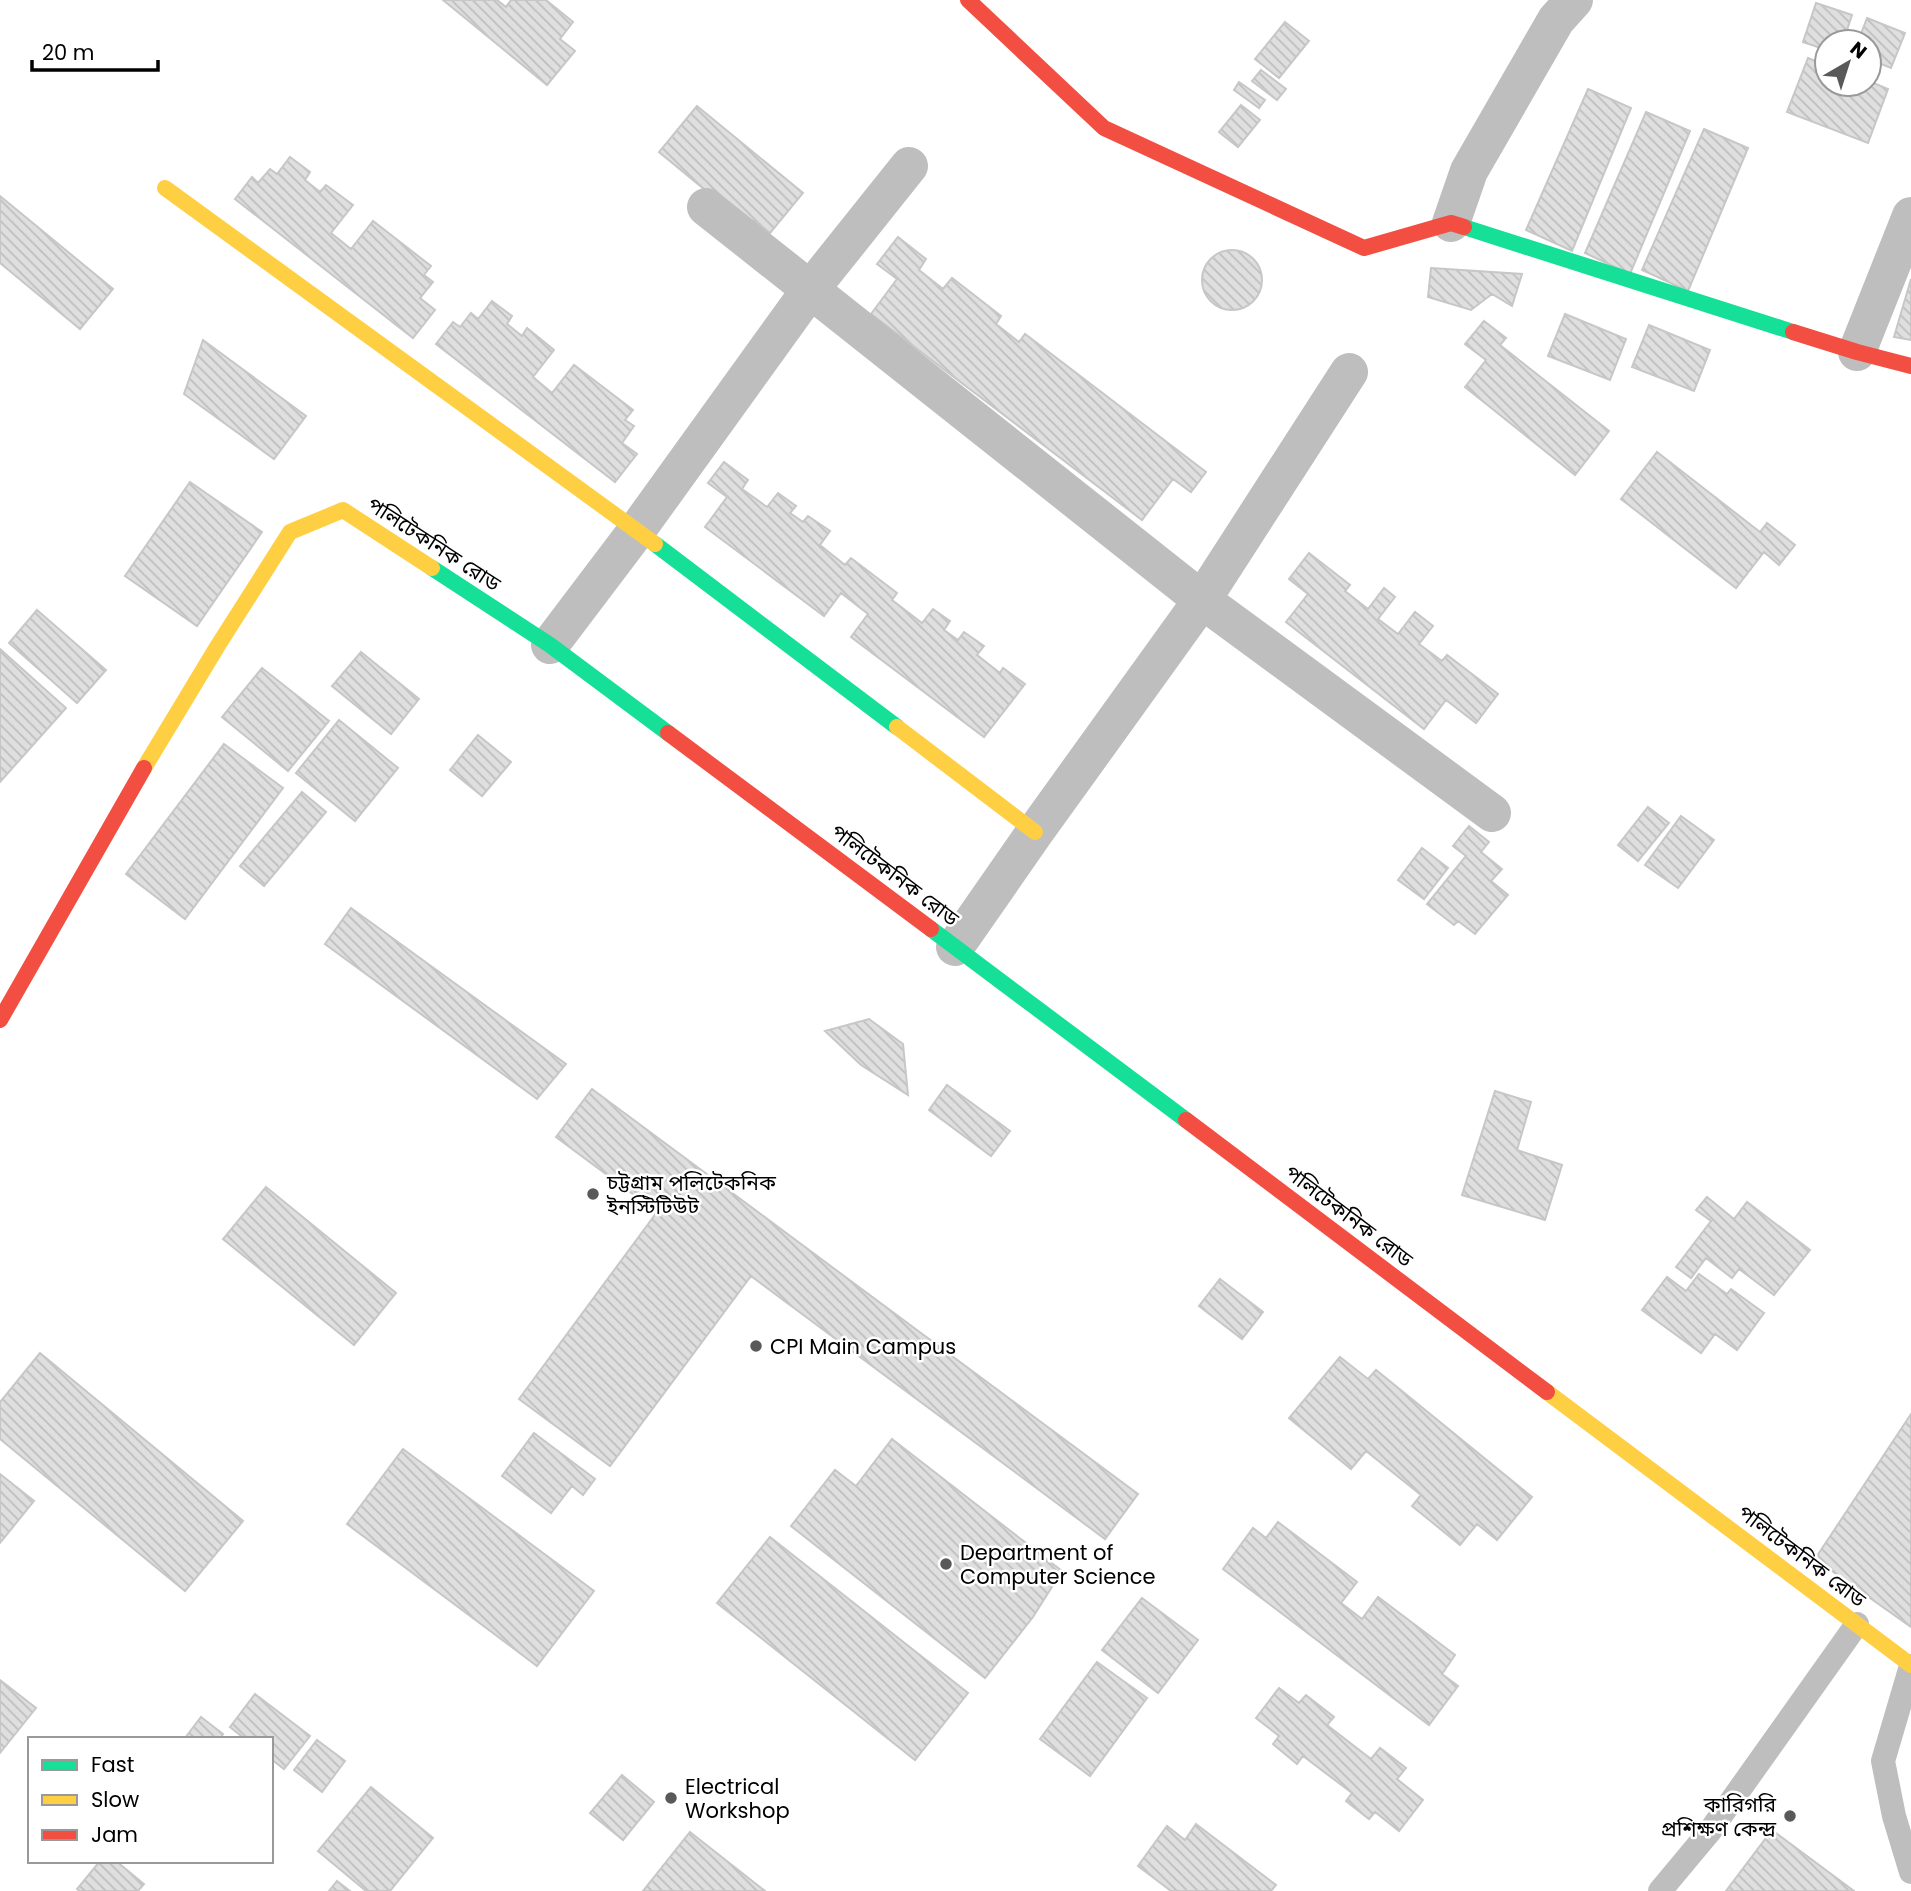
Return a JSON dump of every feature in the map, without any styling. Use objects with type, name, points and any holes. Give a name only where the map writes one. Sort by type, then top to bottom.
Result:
[{"type":"main road","points":[[968,0],[1104,128],[1364,248],[1451,223],[1857,352],[1911,366]]},
{"type":"main road","points":[[165,188],[637,530],[1035,832]]},
{"type":"main road","name":"পলিটেকনিক রোড","points":[[0,1020],[145,766],[290,532],[343,510],[550,645],[1911,1665]]},
{"type":"street","points":[[1451,223],[1469,171],[1556,20],[1574,0]]},
{"type":"street","points":[[550,645],[637,530],[810,290],[909,166]]},
{"type":"street","points":[[706,206],[1202,600],[1492,813]]},
{"type":"street","points":[[1857,352],[1911,216]]},
{"type":"street","points":[[956,947],[1202,600],[1349,372]]},
{"type":"lane","points":[[1660,1891],[1710,1831],[1857,1624]]},
{"type":"lane","points":[[1911,1665],[1883,1761],[1894,1816],[1911,1872]]},
{"type":"building","points":[[443,0],[497,0],[506,7],[511,0],[546,0],[573,22],[560,39],[575,51],[547,85]]},
{"type":"building","points":[[1816,3],[1852,15],[1848,28],[1813,28],[1813,45],[1803,42]]},
{"type":"building","points":[[1867,18],[1905,33],[1891,68],[1883,65],[1883,28],[1863,28]]},
{"type":"building","points":[[1285,22],[1309,41],[1279,78],[1255,59]]},
{"type":"building","points":[[1808,58],[1813,60],[1813,98],[1883,98],[1883,87],[1888,89],[1868,143],[1787,112]]},
{"type":"building","points":[[1261,70],[1286,89],[1277,100],[1252,81]]},
{"type":"building","points":[[1239,82],[1265,100],[1259,108],[1234,90]]},
{"type":"building","points":[[1588,89],[1631,108],[1572,251],[1526,230]]},
{"type":"building","points":[[1241,105],[1260,120],[1238,147],[1219,132]]},
{"type":"building","points":[[697,106],[803,193],[770,233],[754,220],[749,226],[659,152]]},
{"type":"building","points":[[1646,112],[1690,131],[1630,274],[1585,253]]},
{"type":"building","points":[[1704,129],[1748,148],[1688,291],[1642,270]]},
{"type":"building","points":[[290,157],[310,172],[305,180],[320,192],[326,185],[353,205],[331,233],[351,249],[373,221],[431,266],[424,275],[433,282],[420,298],[435,310],[413,338],[235,199],[252,177],[258,183],[270,169],[277,174]]},
{"type":"building","points":[[0,196],[113,289],[80,329],[0,263]]},
{"type":"building","points":[[898,237],[926,259],[919,270],[943,289],[952,278],[1001,316],[996,324],[1019,342],[1025,334],[1206,472],[1191,492],[1173,479],[1142,520],[871,314],[897,279],[877,264]]},
{"type":"building","points":[[1232,250],[1249,255],[1257,263],[1262,280],[1257,297],[1249,305],[1232,310],[1215,305],[1207,297],[1202,280],[1207,263],[1215,255]]},
{"type":"building","points":[[1431,268],[1522,274],[1512,306],[1492,294],[1471,310],[1428,297]]},
{"type":"building","points":[[1911,279],[1911,340],[1894,337]]},
{"type":"building","points":[[492,301],[512,316],[507,324],[522,336],[527,328],[554,350],[533,377],[552,393],[574,365],[633,410],[625,420],[634,426],[622,443],[637,454],[615,482],[436,344],[453,322],[460,327],[471,313],[478,319]]},
{"type":"building","points":[[1565,314],[1626,339],[1610,380],[1548,356]]},
{"type":"building","points":[[1484,321],[1506,338],[1500,345],[1609,431],[1575,475],[1465,387],[1486,360],[1465,344]]},
{"type":"building","points":[[1649,325],[1710,350],[1694,391],[1632,367]]},
{"type":"building","points":[[203,340],[306,416],[274,459],[184,394]]},
{"type":"building","points":[[1657,452],[1760,532],[1767,523],[1795,545],[1779,565],[1764,552],[1736,588],[1621,499]]},
{"type":"building","points":[[724,462],[748,480],[742,489],[767,507],[778,493],[796,506],[790,513],[803,522],[808,516],[830,531],[820,545],[845,565],[851,558],[897,593],[892,600],[922,623],[933,609],[950,621],[944,630],[958,640],[964,632],[984,646],[977,655],[1000,673],[1003,668],[1025,684],[984,737],[851,637],[868,614],[841,593],[824,616],[705,527],[727,497],[708,483]]},
{"type":"building","points":[[190,482],[262,532],[197,626],[125,576]]},
{"type":"building","points":[[1309,553],[1350,585],[1345,591],[1368,609],[1384,588],[1395,597],[1378,619],[1398,634],[1415,612],[1433,626],[1419,644],[1442,661],[1447,655],[1498,694],[1476,723],[1446,700],[1424,729],[1286,622],[1308,594],[1289,579]]},
{"type":"building","points":[[37,610],[106,670],[77,703],[9,643]]},
{"type":"building","points":[[0,649],[66,708],[0,782]]},
{"type":"building","points":[[361,652],[419,699],[391,734],[332,686]]},
{"type":"building","points":[[262,668],[329,721],[288,771],[222,717]]},
{"type":"building","points":[[339,720],[398,768],[355,821],[296,773]]},
{"type":"building","points":[[478,735],[511,762],[482,796],[450,770]]},
{"type":"building","points":[[224,744],[283,788],[185,919],[126,874]]},
{"type":"building","points":[[302,792],[326,812],[264,886],[240,866]]},
{"type":"building","points":[[1648,807],[1669,823],[1638,861],[1618,845]]},
{"type":"building","points":[[1681,816],[1714,840],[1678,888],[1645,865]]},
{"type":"building","points":[[1469,826],[1489,842],[1481,852],[1502,869],[1491,881],[1508,895],[1475,934],[1458,921],[1454,925],[1427,904],[1466,856],[1453,846]]},
{"type":"building","points":[[1422,848],[1448,868],[1424,899],[1398,880]]},
{"type":"building","points":[[351,908],[566,1064],[537,1099],[325,944]]},
{"type":"building","points":[[869,1019],[903,1044],[908,1095],[861,1065],[825,1031]]},
{"type":"building","points":[[947,1085],[1010,1131],[991,1156],[929,1110]]},
{"type":"building","points":[[592,1089],[1138,1494],[1105,1539],[751,1276],[610,1466],[519,1399],[657,1212],[556,1137]]},
{"type":"building","points":[[1495,1091],[1531,1102],[1517,1150],[1562,1165],[1545,1220],[1462,1195]]},
{"type":"building","points":[[266,1187],[396,1293],[354,1345],[223,1239]]},
{"type":"building","points":[[1707,1197],[1734,1219],[1747,1202],[1810,1250],[1774,1295],[1739,1269],[1732,1278],[1706,1258],[1691,1278],[1676,1267],[1711,1221],[1696,1210]]},
{"type":"building","points":[[1699,1274],[1727,1294],[1731,1289],[1764,1313],[1737,1350],[1715,1334],[1701,1353],[1642,1310],[1667,1277],[1686,1291]]},
{"type":"building","points":[[1220,1279],[1263,1312],[1242,1339],[1199,1306]]},
{"type":"building","points":[[40,1353],[243,1521],[185,1591],[0,1439],[0,1402]]},
{"type":"building","points":[[1340,1357],[1368,1379],[1376,1370],[1532,1497],[1497,1540],[1477,1524],[1460,1545],[1412,1506],[1421,1495],[1366,1451],[1351,1469],[1289,1418]]},
{"type":"building","points":[[1911,1414],[1911,1627],[1815,1559]]},
{"type":"building","points":[[534,1433],[595,1479],[583,1495],[572,1486],[551,1513],[502,1476]]},
{"type":"building","name":"Department of Computer Science","points":[[892,1439],[1062,1571],[1033,1617],[985,1678],[791,1526],[835,1470],[856,1486]]},
{"type":"building","points":[[403,1449],[594,1591],[537,1666],[347,1524]]},
{"type":"building","points":[[0,1474],[34,1501],[0,1543]]},
{"type":"building","points":[[1278,1522],[1357,1582],[1341,1603],[1362,1619],[1378,1597],[1455,1655],[1442,1674],[1458,1686],[1429,1725],[1223,1569],[1253,1528],[1266,1538]]},
{"type":"building","points":[[770,1537],[968,1693],[915,1760],[717,1603]]},
{"type":"building","points":[[1142,1598],[1198,1640],[1158,1693],[1102,1650]]},
{"type":"building","points":[[1097,1662],[1147,1698],[1090,1776],[1040,1739]]},
{"type":"building","points":[[0,1680],[36,1708],[0,1753]]},
{"type":"building","points":[[1279,1688],[1299,1703],[1306,1695],[1334,1717],[1327,1725],[1371,1759],[1380,1748],[1406,1768],[1397,1779],[1423,1800],[1399,1831],[1375,1812],[1369,1819],[1346,1801],[1352,1793],[1303,1756],[1297,1764],[1273,1744],[1279,1736],[1256,1718]]},
{"type":"building","points":[[255,1694],[310,1736],[284,1769],[273,1761],[273,1737],[242,1737],[230,1727]]},
{"type":"building","points":[[201,1717],[223,1734],[221,1737],[186,1737]]},
{"type":"building","points":[[317,1740],[345,1761],[322,1792],[294,1770]]},
{"type":"building","points":[[622,1775],[654,1802],[623,1840],[590,1813]]},
{"type":"building","points":[[371,1787],[433,1838],[390,1891],[366,1891],[318,1851]]},
{"type":"building","points":[[1196,1824],[1276,1885],[1271,1891],[1171,1891],[1138,1866],[1167,1826],[1185,1840]]},
{"type":"building","points":[[1772,1830],[1854,1891],[1726,1891]]},
{"type":"building","points":[[690,1832],[765,1891],[643,1891]]},
{"type":"building","points":[[98,1863],[118,1863],[144,1884],[138,1891],[77,1889]]},
{"type":"building","points":[[337,1881],[350,1891],[329,1891]]},
{"type":"traffic: fast","points":[[1464,227],[1793,332]]},
{"type":"traffic: fast","points":[[655,544],[897,727]]},
{"type":"traffic: fast","points":[[432,568],[550,645],[668,733]]},
{"type":"traffic: fast","points":[[931,929],[1186,1120]]},
{"type":"traffic: slow","points":[[165,188],[655,544]]},
{"type":"traffic: slow","points":[[144,768],[290,532],[343,510],[432,568]]},
{"type":"traffic: slow","points":[[897,727],[1035,832]]},
{"type":"traffic: slow","points":[[1547,1392],[1911,1665]]},
{"type":"traffic: jam","points":[[968,0],[1104,128],[1364,248],[1451,223],[1464,227]]},
{"type":"traffic: jam","points":[[1793,332],[1911,366]]},
{"type":"traffic: jam","points":[[668,733],[931,929]]},
{"type":"traffic: jam","points":[[0,1020],[144,768]]},
{"type":"traffic: jam","points":[[1186,1120],[1547,1392]]},
{"type":"place","name":"চট্টগ্রাম পলিটেকনিক ইনস্টিটিউট","points":[[593,1194]]},
{"type":"place","name":"CPI Main Campus","points":[[756,1346]]},
{"type":"place","name":"Department of Computer Science","points":[[946,1564]]},
{"type":"place","name":"Electrical Workshop","points":[[671,1798]]},
{"type":"place","name":"কারিগরি প্রশিক্ষণ কেন্দ্র","points":[[1790,1816]]}]
